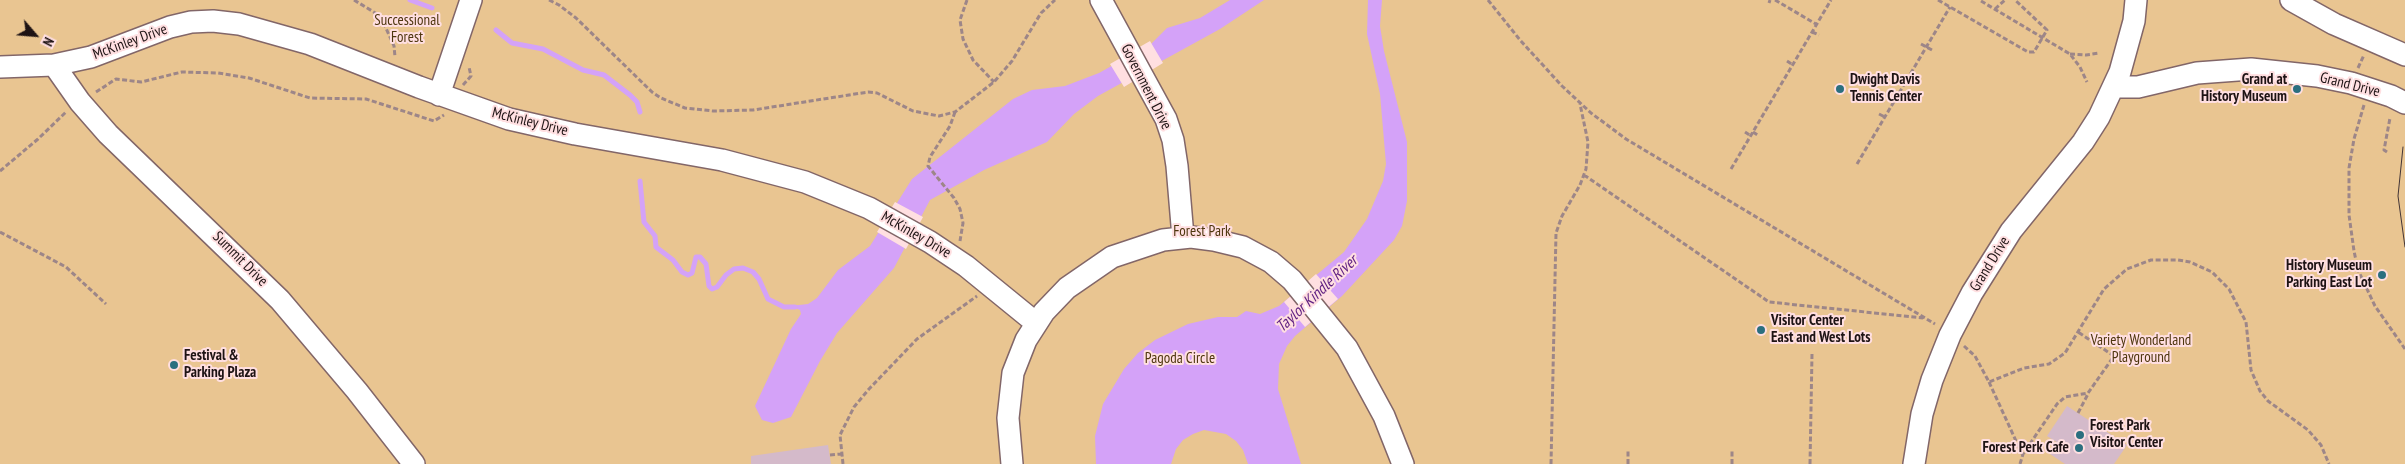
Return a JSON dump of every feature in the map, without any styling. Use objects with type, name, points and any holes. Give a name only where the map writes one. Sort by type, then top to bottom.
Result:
[{"type":"street","points":[[441,105],[472,0]]},
{"type":"street","name":"Government Drive","points":[[1101,0],[1166,119],[1173,140],[1178,166],[1182,238]]},
{"type":"street","name":"Grand Drive","points":[[1914,464],[1922,414],[1932,380],[1960,315],[2011,231],[2083,142],[2114,87],[2126,53],[2136,0]]},
{"type":"street","points":[[2291,0],[2334,24],[2405,55]]},
{"type":"street","name":"McKinley Drive","points":[[0,67],[54,65],[91,57],[170,27],[191,22],[213,21],[239,24],[310,44],[441,105],[766,170],[842,196],[918,235],[966,266],[1036,323]]},
{"type":"street","name":"Summit Drive","points":[[54,65],[80,102],[108,134],[280,300],[357,390],[414,464]]},
{"type":"street","name":"Grand Drive","points":[[2114,87],[2138,87],[2197,73],[2252,70],[2317,76],[2351,83],[2391,96],[2398,111]]},
{"type":"street","points":[[1012,464],[1009,396],[1019,358],[1036,323],[1067,288],[1112,257],[1136,247],[1182,238],[1214,240],[1243,247],[1271,262],[1300,288],[1347,348],[1372,390],[1403,464]]},
{"type":"path","points":[[354,0],[376,14],[385,26],[394,46],[395,60]]},
{"type":"path","points":[[549,0],[576,18],[652,92],[685,108],[732,111],[753,110],[868,92],[877,93],[923,114],[939,116],[954,112],[994,82],[1012,61],[1041,13],[1055,0]]},
{"type":"path","points":[[967,0],[960,20],[963,40],[973,60],[994,82]]},
{"type":"path","points":[[1488,0],[1538,61],[1580,104],[1647,152],[1938,326]]},
{"type":"path","points":[[1775,0],[1816,24]]},
{"type":"path","points":[[1731,169],[1831,0]]},
{"type":"path","points":[[1938,0],[2028,52],[2034,52],[2047,28],[2016,1]]},
{"type":"path","points":[[1995,9],[2005,0]]},
{"type":"path","points":[[1981,1],[2070,54],[2080,67],[2087,82]]},
{"type":"path","points":[[1857,164],[1950,7]]},
{"type":"path","points":[[1812,32],[1819,35]]},
{"type":"path","points":[[1921,44],[1932,50]]},
{"type":"path","points":[[2355,75],[2367,49]]},
{"type":"path","points":[[2070,54],[2086,55],[2099,53]]},
{"type":"path","points":[[1787,61],[1793,65]]},
{"type":"path","points":[[116,78],[141,82],[182,72],[218,72],[249,78],[310,98],[366,99],[434,121],[441,105]]},
{"type":"path","points":[[1551,464],[1556,234],[1562,216],[1584,175],[1588,152],[1580,104]]},
{"type":"path","points":[[2364,105],[2354,139],[2349,168],[2348,200],[2352,242],[2358,270],[2372,300],[2385,322],[2405,349]]},
{"type":"path","points":[[2386,152],[2384,150],[2398,111]]},
{"type":"path","points":[[954,112],[950,126],[930,157],[928,166],[954,198],[960,209],[962,223],[959,242]]},
{"type":"path","points":[[0,172],[64,113]]},
{"type":"path","points":[[1880,114],[1885,117]]},
{"type":"path","points":[[1880,126],[1885,129]]},
{"type":"path","points":[[1745,132],[1759,136]]},
{"type":"path","points":[[1584,175],[1769,302],[1926,318]]},
{"type":"path","points":[[0,232],[66,267],[106,304]]},
{"type":"path","points":[[1989,382],[2013,372],[2057,360],[2065,353],[2104,289],[2127,269],[2151,260],[2178,260],[2212,272],[2229,288],[2246,322],[2251,370],[2260,391],[2274,406],[2312,434],[2321,445],[2329,464]]},
{"type":"path","points":[[843,464],[840,434],[854,408],[869,389],[917,339],[978,295]]},
{"type":"path","points":[[2078,332],[2114,356],[2088,393],[2078,413]]},
{"type":"path","points":[[1963,345],[1975,356],[2023,454]]},
{"type":"path","points":[[1810,464],[1812,354]]},
{"type":"path","points":[[2020,464],[2023,454],[2061,399],[2088,393]]},
{"type":"path","points":[[1628,450],[1628,464]]},
{"type":"path","points":[[1732,451],[1732,464]]},
{"type":"path","points":[[830,455],[842,454]]},
{"type":"green space","name":"Forest Park","points":[[0,0],[2405,0],[2405,464],[0,464]]},
{"type":"water","points":[[1230,0],[1264,0],[1220,29],[1098,96],[1074,114],[1047,142],[984,170],[930,200],[894,268],[837,333],[791,417],[773,423],[762,420],[755,406],[791,329],[801,314],[800,310],[790,306],[808,304],[817,298],[838,270],[870,246],[912,179],[1013,99],[1032,90],[1065,86],[1099,73],[1151,44],[1167,28],[1200,18]]},
{"type":"water","name":"Taylor Kindle River","points":[[1368,0],[1382,0],[1380,26],[1384,51],[1407,142],[1407,201],[1402,226],[1394,240],[1342,296],[1295,336],[1287,346],[1279,364],[1278,389],[1301,464],[1248,464],[1243,450],[1236,441],[1226,434],[1204,430],[1183,440],[1176,449],[1171,464],[1096,464],[1095,436],[1103,404],[1124,369],[1138,353],[1155,340],[1188,324],[1218,317],[1237,317],[1246,311],[1260,314],[1279,306],[1344,252],[1367,219],[1383,181],[1386,164],[1380,94],[1367,34]]},
{"type":"pier","points":[[1150,41],[1163,63],[1124,87],[1110,64]]},
{"type":"pier","points":[[895,202],[923,217],[906,249],[877,232]]},
{"type":"pier","points":[[1316,274],[1338,299],[1305,327],[1284,302]]},
{"type":"building","name":"Forest Park Visitor Center","points":[[2067,406],[2127,445],[2114,464],[2065,464],[2050,454],[2058,443],[2047,436]]},
{"type":"building","points":[[828,445],[831,464],[751,464],[751,456]]},
{"type":"waterway","points":[[410,0],[432,8]]},
{"type":"waterway","points":[[496,30],[512,43],[543,49],[583,70],[604,75],[637,102],[640,112]]},
{"type":"waterway","points":[[640,181],[644,222],[655,236],[656,247],[673,260],[682,272],[688,275],[692,273],[696,257],[700,257],[706,264],[709,286],[712,289],[717,287],[726,275],[734,269],[743,268],[753,272],[759,279],[768,299],[784,307],[795,307]]},
{"type":"tram line","points":[[2403,147],[2398,196],[2405,247]]},
{"type":"place","name":"Dwight Davis Tennis Center","points":[[1840,89]]},
{"type":"place","name":"Grand at History Museum","points":[[2297,89]]},
{"type":"place","name":"History Museum Parking East Lot","points":[[2382,275]]},
{"type":"place","name":"Visitor Center East and West Lots","points":[[1761,330]]},
{"type":"place","name":"Festival & Parking Plaza","points":[[174,365]]},
{"type":"place","name":"Forest Park Visitor Center","points":[[2080,435]]},
{"type":"place","name":"Forest Perk Cafe","points":[[2079,448]]},
{"type":"park label","name":"Successional Forest","points":[[407,30]]},
{"type":"park label","name":"Variety Wonderland Playground","points":[[2141,350]]},
{"type":"park label","name":"Pagoda Circle","points":[[1180,359]]}]
